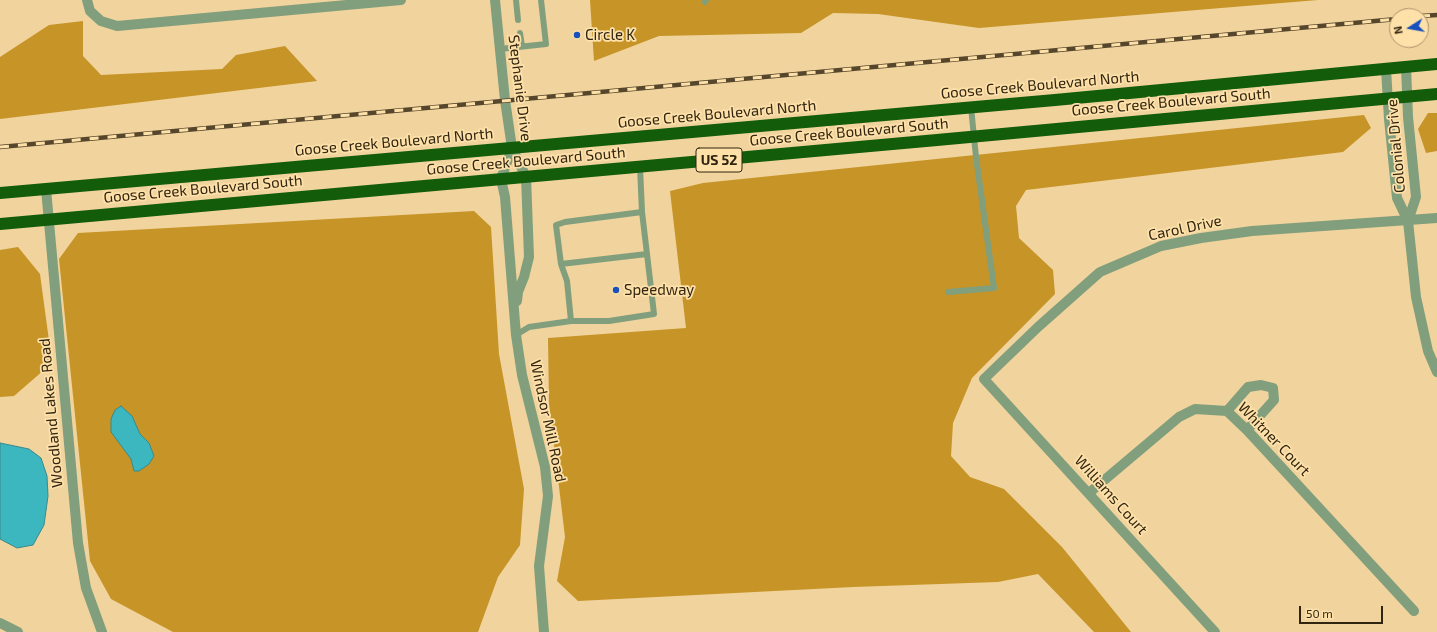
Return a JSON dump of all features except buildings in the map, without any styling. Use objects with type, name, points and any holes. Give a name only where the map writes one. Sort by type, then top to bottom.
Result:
[{"type":"highway","name":"Goose Creek Boulevard North","points":[[0,193],[1437,64]]},
{"type":"highway","name":"Goose Creek Boulevard South","points":[[0,224],[1437,94]]},
{"type":"street","points":[[86,0],[90,11],[101,21],[117,26],[401,0]]},
{"type":"street","name":"Stephanie Drive","points":[[495,0],[512,148],[526,177]]},
{"type":"street","name":"Colonial Drive","points":[[1406,67],[1406,97],[1416,197],[1408,221]]},
{"type":"street","name":"Colonial Drive","points":[[1386,69],[1397,198],[1408,221],[1416,297],[1428,351],[1437,372]]},
{"type":"street","name":"Windsor Mill Road","points":[[512,148],[502,179],[505,197],[516,335],[522,375],[545,468],[548,496],[538,566],[544,632]]},
{"type":"street","name":"Windsor Mill Road","points":[[516,335],[518,292],[524,277],[529,257],[526,177]]},
{"type":"street","name":"Woodland Lakes Road","points":[[46,189],[78,543],[86,588],[102,632]]},
{"type":"street","name":"Carol Drive","points":[[984,379],[1038,327],[1100,272],[1161,246],[1201,238],[1252,231],[1437,218]]},
{"type":"street","name":"Williams Court","points":[[984,379],[1215,632]]},
{"type":"street","points":[[1227,411],[1248,387],[1261,385],[1273,388],[1274,400],[1247,430]]},
{"type":"street","name":"Whitner Court","points":[[1089,493],[1179,417],[1195,408],[1227,411],[1247,430],[1414,611]]},
{"type":"street","points":[[0,623],[18,632]]},
{"type":"lane","points":[[516,0],[518,20]]},
{"type":"lane","points":[[500,49],[546,44],[542,0]]},
{"type":"lane","points":[[520,33],[522,46]]},
{"type":"lane","points":[[948,292],[994,288],[971,107]]},
{"type":"lane","points":[[516,335],[529,327],[571,321],[609,321],[654,314],[642,212],[640,167]]},
{"type":"lane","points":[[571,321],[567,281],[561,264],[556,225],[565,222],[642,212]]},
{"type":"lane","points":[[561,264],[647,254]]},
{"type":"shaded area","points":[[590,0],[1318,0],[979,28],[878,14],[833,13],[801,33],[659,36],[594,61]]},
{"type":"shaded area","points":[[83,21],[83,56],[101,75],[222,69],[236,55],[285,46],[317,81],[0,119],[0,57],[49,25]]},
{"type":"shaded area","points":[[1428,113],[1437,113],[1437,151],[1426,153],[1418,129]]},
{"type":"shaded area","points":[[1364,115],[1371,128],[1343,152],[1026,190],[1016,206],[1019,238],[1053,270],[1055,294],[972,378],[953,423],[951,456],[970,477],[1004,489],[1062,547],[1131,632],[1094,632],[1038,574],[998,582],[853,587],[578,601],[557,581],[565,537],[549,403],[548,338],[686,328],[670,191],[703,183]]},
{"type":"shaded area","points":[[474,211],[491,227],[499,354],[524,489],[520,545],[498,577],[478,632],[173,632],[111,599],[90,561],[59,259],[78,233]]},
{"type":"shaded area","points":[[18,247],[40,274],[52,363],[14,396],[0,397],[0,250]]},
{"type":"water","points":[[121,406],[132,416],[140,434],[149,443],[154,456],[149,464],[139,471],[134,471],[131,459],[111,432],[111,419],[115,410]]},
{"type":"water","points":[[0,443],[29,449],[41,458],[47,476],[48,496],[44,525],[33,545],[17,548],[0,539]]},
{"type":"railway","points":[[1429,16],[1437,15]]},
{"type":"railway","points":[[0,147],[1389,20]]},
{"type":"place","name":"Circle K","points":[[577,35]]},
{"type":"place","name":"Speedway","points":[[616,290]]}]
